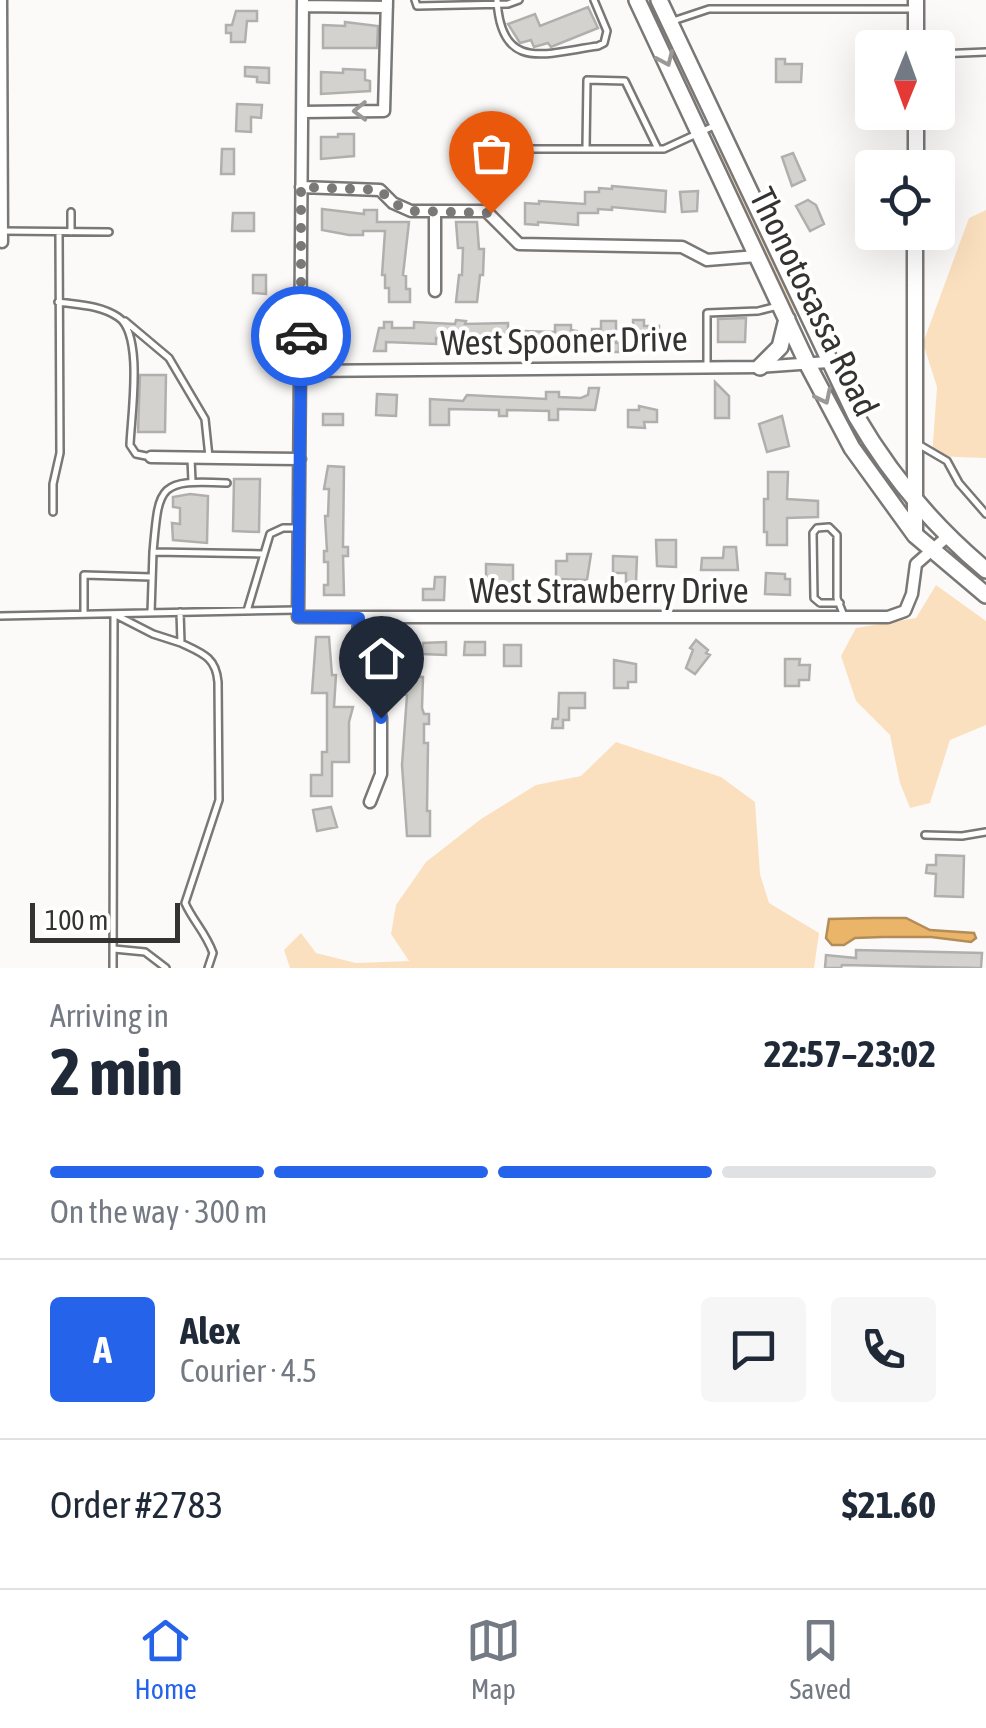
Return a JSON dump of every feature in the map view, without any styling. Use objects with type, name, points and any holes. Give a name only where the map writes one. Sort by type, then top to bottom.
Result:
[{"type":"main road","name":"Thonotosassa Road","points":[[637,0],[808,365],[852,448],[915,534],[986,595]]},
{"type":"main road","name":"Thonotosassa Road","points":[[659,0],[828,362],[874,448],[915,502],[986,570]]},
{"type":"main road","points":[[760,367],[780,348],[784,312]]},
{"type":"street","points":[[1,3],[2,238]]},
{"type":"street","points":[[298,614],[300,459],[301,187],[303,3],[387,3],[384,111],[302,112]]},
{"type":"street","points":[[916,4],[916,30]]},
{"type":"street","points":[[301,187],[380,190],[402,209],[491,213],[519,244],[682,247],[707,260],[757,256]]},
{"type":"street","points":[[435,211],[435,291]]},
{"type":"street","points":[[915,534],[916,250]]},
{"type":"street","name":"West Spooner Drive","points":[[300,371],[760,367],[828,362]]},
{"type":"street","points":[[152,457],[300,459]]},
{"type":"street","points":[[933,550],[948,536]]},
{"type":"street","name":"West Strawberry Drive","points":[[298,614],[359,618],[898,616],[905,611],[912,594],[916,564],[933,550]]},
{"type":"street","points":[[359,618],[358,662],[381,718],[381,774],[370,802]]},
{"type":"lane","points":[[416,3],[519,0]]},
{"type":"lane","points":[[497,2],[498,18],[512,47],[524,54],[598,46],[604,42],[607,32],[594,0]]},
{"type":"lane","points":[[706,0],[709,9]]},
{"type":"lane","points":[[765,0],[765,9]]},
{"type":"lane","points":[[670,22],[709,9],[916,4]]},
{"type":"lane","points":[[955,53],[986,52]]},
{"type":"lane","points":[[586,149],[587,80],[625,81],[658,149]]},
{"type":"lane","points":[[524,149],[658,149],[718,124]]},
{"type":"lane","points":[[71,212],[71,232]]},
{"type":"lane","points":[[53,512],[53,484],[60,453],[59,232]]},
{"type":"lane","points":[[2,238],[109,232]]},
{"type":"lane","points":[[58,302],[99,308],[123,319],[169,358],[205,419],[209,458]]},
{"type":"lane","points":[[707,367],[707,313],[784,312]]},
{"type":"lane","points":[[123,319],[134,342],[130,445],[136,454],[152,457]]},
{"type":"lane","points":[[915,443],[946,461],[986,514]]},
{"type":"lane","points":[[191,457],[192,481]]},
{"type":"lane","points":[[151,613],[158,498],[165,490],[192,481],[227,482]]},
{"type":"lane","points":[[840,603],[820,603],[814,598],[816,528],[829,527],[837,535],[836,598],[840,603],[844,619]]},
{"type":"lane","points":[[247,611],[270,534],[284,528],[299,528]]},
{"type":"lane","points":[[153,552],[263,554]]},
{"type":"lane","points":[[84,613],[84,575],[151,577]]},
{"type":"lane","points":[[0,616],[247,611],[298,614]]},
{"type":"lane","points":[[180,612],[181,643]]},
{"type":"lane","points":[[114,614],[206,655],[216,666],[219,800],[185,902],[192,919],[206,932],[214,952],[208,968]]},
{"type":"lane","points":[[114,614],[114,968]]},
{"type":"lane","points":[[924,835],[986,832]]},
{"type":"lane","points":[[113,949],[146,952],[166,968]]},
{"type":"shaded area","points":[[644,0],[652,0],[692,84],[697,104],[684,88]]},
{"type":"shaded area","points":[[716,144],[731,167],[784,280],[802,332],[726,176]]},
{"type":"shaded area","points":[[986,210],[986,458],[932,456],[937,387],[923,343],[969,218]]},
{"type":"shaded area","points":[[936,585],[986,621],[986,725],[950,740],[930,803],[910,808],[900,783],[890,735],[856,701],[841,656],[856,628],[916,618]]},
{"type":"shaded area","points":[[616,742],[721,777],[755,802],[760,874],[769,903],[819,933],[814,968],[290,968],[284,950],[301,933],[316,953],[356,963],[409,961],[391,934],[396,905],[426,862],[481,819],[536,785],[581,776]]},
{"type":"shaded area","points":[[906,918],[930,930],[974,933],[976,938],[971,942],[931,937],[855,938],[844,945],[832,945],[826,938],[829,919]]},
{"type":"building","points":[[588,7],[598,28],[551,47],[548,43],[534,47],[531,40],[520,43],[508,24],[535,14],[540,26]]},
{"type":"building","points":[[236,11],[257,11],[257,21],[247,21],[245,42],[231,42],[231,33],[226,33],[226,25],[232,25]]},
{"type":"building","points":[[345,22],[378,26],[377,48],[323,48],[323,25],[345,26]]},
{"type":"building","points":[[776,59],[785,59],[785,64],[802,64],[801,82],[776,82]]},
{"type":"building","points":[[245,67],[269,68],[269,83],[245,76]]},
{"type":"building","points":[[343,69],[365,70],[370,91],[321,94],[321,72],[343,73]]},
{"type":"building","points":[[237,104],[262,105],[261,118],[251,117],[251,132],[236,131]]},
{"type":"building","points":[[354,134],[354,156],[321,159],[321,137]]},
{"type":"building","points":[[222,149],[234,149],[234,174],[221,174]]},
{"type":"building","points":[[793,153],[805,180],[792,186],[782,157]]},
{"type":"building","points":[[599,188],[666,191],[665,212],[612,207],[598,209],[598,213],[578,213],[578,225],[525,224],[525,203],[585,204],[585,192],[599,192]]},
{"type":"building","points":[[698,191],[697,211],[682,212],[680,192]]},
{"type":"building","points":[[808,200],[816,205],[824,224],[810,231],[796,206]]},
{"type":"building","points":[[322,209],[364,214],[364,210],[377,210],[377,222],[409,222],[403,275],[406,289],[410,289],[410,302],[389,302],[389,288],[385,288],[382,275],[385,231],[349,235],[322,230]]},
{"type":"building","points":[[233,213],[254,213],[254,231],[232,231]]},
{"type":"building","points":[[456,222],[477,222],[479,249],[484,249],[477,302],[456,302],[463,248],[458,248]]},
{"type":"building","points":[[253,275],[266,275],[266,294],[253,293]]},
{"type":"building","points":[[326,315],[338,315],[338,340],[324,340]]},
{"type":"building","points":[[746,318],[745,342],[718,342],[718,319]]},
{"type":"building","points":[[456,320],[466,321],[465,324],[508,323],[508,337],[436,338],[436,344],[386,342],[386,351],[374,351],[384,322],[392,322],[392,328],[414,328],[414,322],[455,324]]},
{"type":"building","points":[[633,320],[644,320],[644,326],[659,326],[659,340],[633,340]]},
{"type":"building","points":[[601,321],[616,321],[619,352],[609,352],[609,344],[592,340],[592,329],[601,329]]},
{"type":"building","points":[[555,325],[571,325],[571,330],[577,331],[577,344],[522,345],[523,331],[555,332]]},
{"type":"building","points":[[140,375],[166,375],[165,432],[138,432]]},
{"type":"building","points":[[715,382],[729,396],[729,418],[715,418]]},
{"type":"building","points":[[589,388],[599,388],[595,410],[558,409],[558,420],[549,420],[549,411],[507,410],[507,416],[499,416],[499,410],[449,409],[449,425],[430,425],[430,399],[463,401],[467,395],[546,399],[546,392],[581,398],[588,395]]},
{"type":"building","points":[[377,394],[397,395],[396,416],[376,415]]},
{"type":"building","points":[[639,406],[657,410],[657,422],[644,422],[645,428],[628,427],[628,410],[639,410]]},
{"type":"building","points":[[323,414],[343,414],[343,425],[323,425]]},
{"type":"building","points":[[782,416],[789,446],[767,452],[759,424]]},
{"type":"building","points":[[328,466],[344,467],[343,547],[348,547],[348,556],[343,556],[344,595],[324,595],[324,585],[328,585],[324,551],[329,489],[324,489]]},
{"type":"building","points":[[768,472],[788,472],[787,499],[818,501],[818,517],[787,518],[787,545],[767,545],[764,499],[768,499]]},
{"type":"building","points":[[234,479],[260,479],[259,532],[233,531]]},
{"type":"building","points":[[208,496],[207,543],[173,540],[172,523],[180,524],[180,508],[173,507],[173,497]]},
{"type":"building","points":[[656,540],[676,540],[676,567],[657,566]]},
{"type":"building","points":[[724,547],[736,547],[738,570],[701,570],[702,558],[723,558]]},
{"type":"building","points":[[567,554],[591,554],[587,580],[556,579],[556,561],[567,561]]},
{"type":"building","points":[[613,556],[637,557],[636,582],[626,582],[626,573],[613,573]]},
{"type":"building","points":[[486,564],[513,565],[513,584],[498,584],[493,590],[486,590]]},
{"type":"building","points":[[766,573],[785,574],[785,579],[790,579],[790,595],[765,594]]},
{"type":"building","points":[[435,577],[445,577],[444,600],[423,600],[423,589],[434,589]]},
{"type":"building","points":[[316,637],[329,637],[332,675],[336,675],[334,707],[353,707],[349,762],[332,762],[332,796],[311,796],[311,775],[322,775],[322,752],[327,752],[327,693],[312,693]]},
{"type":"building","points":[[381,638],[398,639],[397,664],[384,664]]},
{"type":"building","points":[[696,640],[710,655],[695,674],[686,668]]},
{"type":"building","points":[[446,642],[446,655],[422,654],[423,643]]},
{"type":"building","points":[[465,642],[485,642],[485,655],[464,655]]},
{"type":"building","points":[[504,645],[521,645],[521,666],[504,666]]},
{"type":"building","points":[[785,659],[800,659],[799,665],[810,665],[809,680],[799,680],[799,686],[785,686]]},
{"type":"building","points":[[614,660],[636,664],[636,682],[628,682],[628,688],[614,688]]},
{"type":"building","points":[[399,676],[423,677],[422,708],[424,714],[429,714],[429,724],[424,724],[424,743],[428,743],[430,836],[407,836],[402,765],[407,695],[400,694]]},
{"type":"building","points":[[559,693],[585,693],[585,708],[569,708],[569,720],[563,720],[563,728],[552,728],[553,719],[558,719]]},
{"type":"building","points":[[331,807],[337,827],[317,831],[313,810]]},
{"type":"building","points":[[936,855],[964,856],[963,897],[935,896],[936,874],[926,873],[927,865],[936,865]]},
{"type":"building","points":[[856,950],[982,953],[981,968],[825,968],[826,955],[856,958]]},
{"type":"way so far","points":[[301,336],[301,187],[380,190],[393,203],[411,211],[491,213]]},
{"type":"route","points":[[301,336],[298,617],[359,618],[358,662],[381,718]]}]
